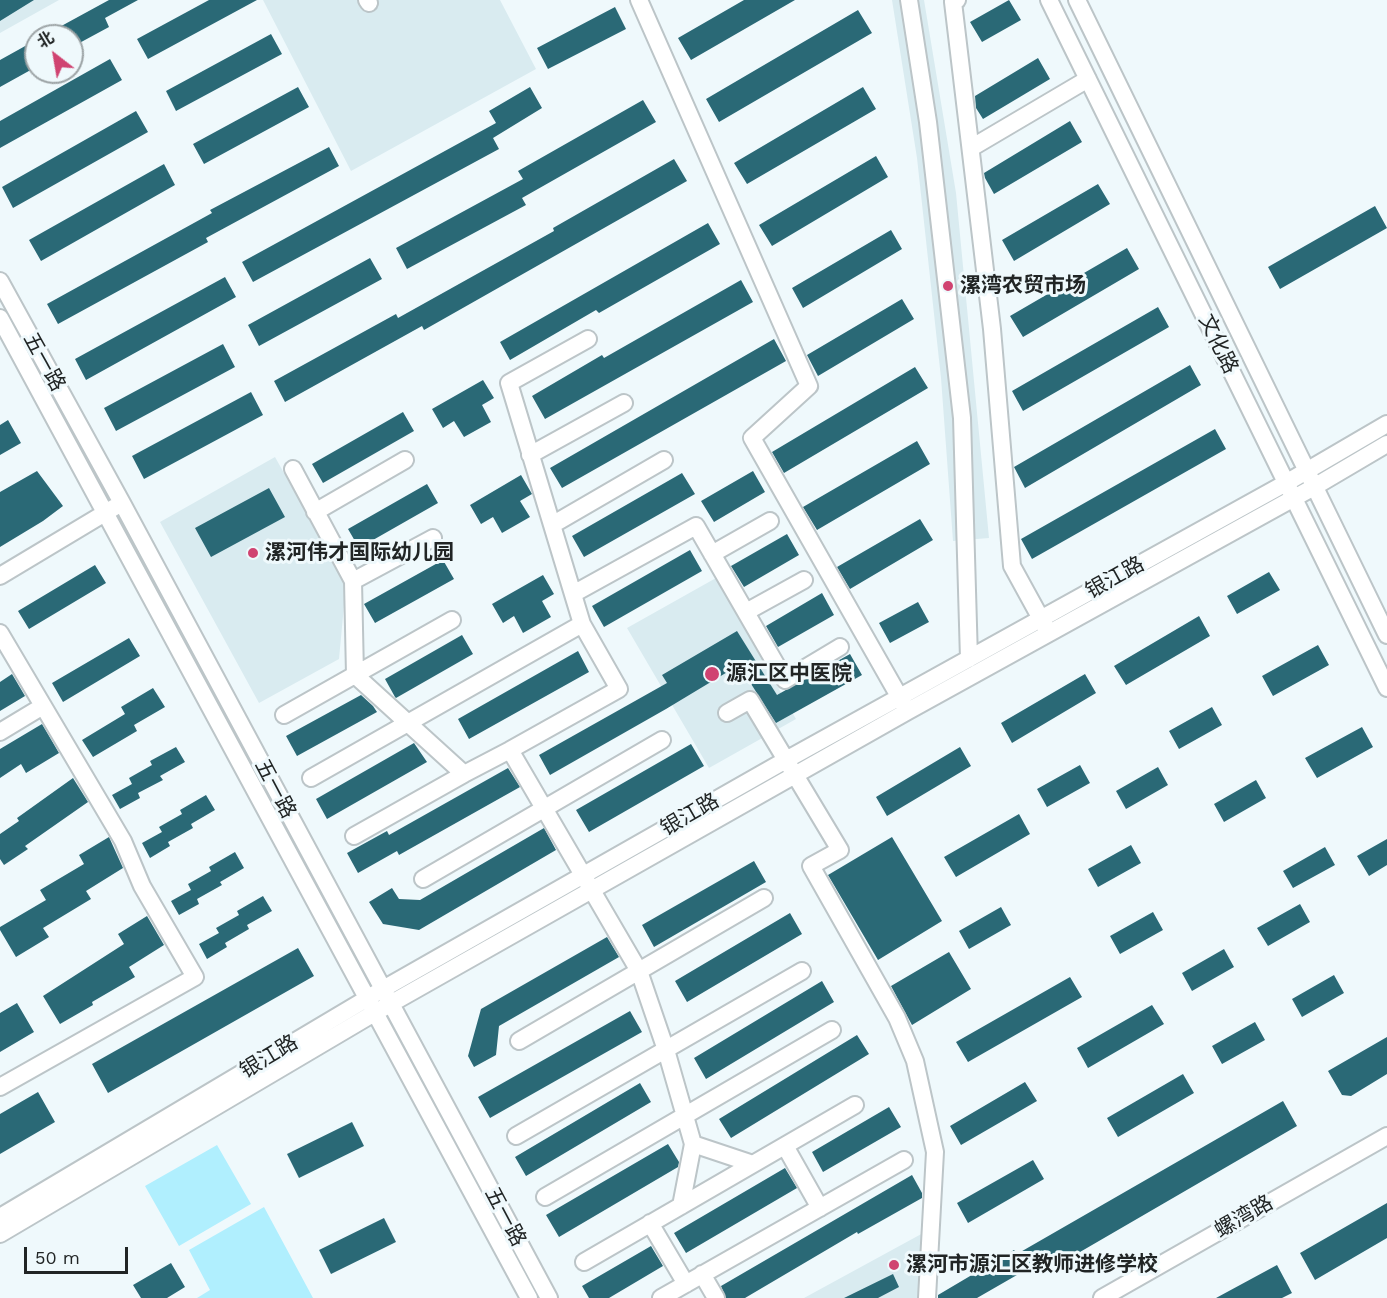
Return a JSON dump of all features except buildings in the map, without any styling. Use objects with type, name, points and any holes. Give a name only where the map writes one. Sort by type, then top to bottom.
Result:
[{"type":"street","points":[[639,0],[809,386],[752,438],[903,704]]},
{"type":"street","points":[[909,0],[928,122],[962,418],[969,658]]},
{"type":"street","points":[[957,0],[953,2],[992,329],[1012,566],[1045,626]]},
{"type":"street","name":"文化路","points":[[1049,0],[1387,688]]},
{"type":"street","name":"文化路","points":[[1077,0],[1387,635]]},
{"type":"street","points":[[971,148],[1088,79]]},
{"type":"street","name":"五一路","points":[[0,281],[122,503],[380,1001],[530,1298]]},
{"type":"street","name":"五一路","points":[[0,318],[106,513],[549,1298]]},
{"type":"street","points":[[354,836],[619,689],[582,624],[509,383],[588,339]]},
{"type":"street","points":[[530,455],[624,403]]},
{"type":"street","name":"银江路","points":[[0,1217],[380,1001],[592,891],[795,775],[969,658],[1045,626],[1387,424]]},
{"type":"street","name":"银江路","points":[[0,1234],[584,875],[786,760],[903,704],[1045,626],[1293,499],[1387,444]]},
{"type":"street","points":[[315,512],[405,460]]},
{"type":"street","points":[[552,525],[664,460]]},
{"type":"street","points":[[293,469],[353,581],[355,675],[464,774]]},
{"type":"street","points":[[0,576],[122,503]]},
{"type":"street","points":[[712,554],[770,521]]},
{"type":"street","points":[[573,594],[696,526],[784,680],[840,647]]},
{"type":"street","points":[[353,581],[433,538]]},
{"type":"street","points":[[746,612],[804,580]]},
{"type":"street","points":[[284,715],[452,621]]},
{"type":"street","points":[[311,778],[582,624]]},
{"type":"street","points":[[0,633],[123,841],[141,886],[195,977],[0,1087]]},
{"type":"street","points":[[727,713],[750,700],[840,850],[811,866],[897,1018],[915,1061],[935,1152],[927,1298]]},
{"type":"street","points":[[0,732],[43,706]]},
{"type":"street","points":[[423,879],[662,740]]},
{"type":"street","points":[[510,750],[639,971],[666,1050],[693,1144],[681,1206]]},
{"type":"street","points":[[519,1041],[764,898]]},
{"type":"street","points":[[516,1137],[802,971]]},
{"type":"street","points":[[545,1197],[832,1030]]},
{"type":"street","points":[[585,1262],[855,1106]]},
{"type":"street","name":"螺湾路","points":[[1102,1298],[1387,1136]]},
{"type":"street","points":[[693,1144],[753,1164]]},
{"type":"street","points":[[785,1146],[820,1208]]},
{"type":"street","points":[[661,1298],[904,1160]]},
{"type":"street","points":[[650,1223],[686,1284]]},
{"type":"street","points":[[702,1274],[716,1298]]},
{"type":"shaded area","points":[[0,0],[59,0],[0,33]]},
{"type":"shaded area","points":[[263,0],[500,0],[536,69],[351,171]]},
{"type":"shaded area","name":"漯湾农贸市场","points":[[892,0],[924,0],[956,193],[989,538],[953,541],[941,378],[917,158]]},
{"type":"shaded area","name":"漯河伟才国际幼儿园","points":[[275,457],[346,584],[339,659],[259,703],[160,522]]},
{"type":"shaded area","name":"源汇区中医院","points":[[716,578],[796,719],[709,768],[627,628]]},
{"type":"shaded area","points":[[217,1145],[251,1204],[179,1246],[145,1186]]},
{"type":"shaded area","points":[[264,1207],[313,1298],[197,1298],[210,1290],[189,1250]]},
{"type":"shaded area","name":"漯河市源汇区教师进修学校","points":[[925,1232],[923,1298],[804,1298]]},
{"type":"place","name":"漯湾农贸市场","points":[[948,286]]},
{"type":"place","name":"漯河伟才国际幼儿园","points":[[253,553]]},
{"type":"place","name":"源汇区中医院","points":[[712,674]]},
{"type":"place","name":"漯河市源汇区教师进修学校","points":[[894,1265]]}]
